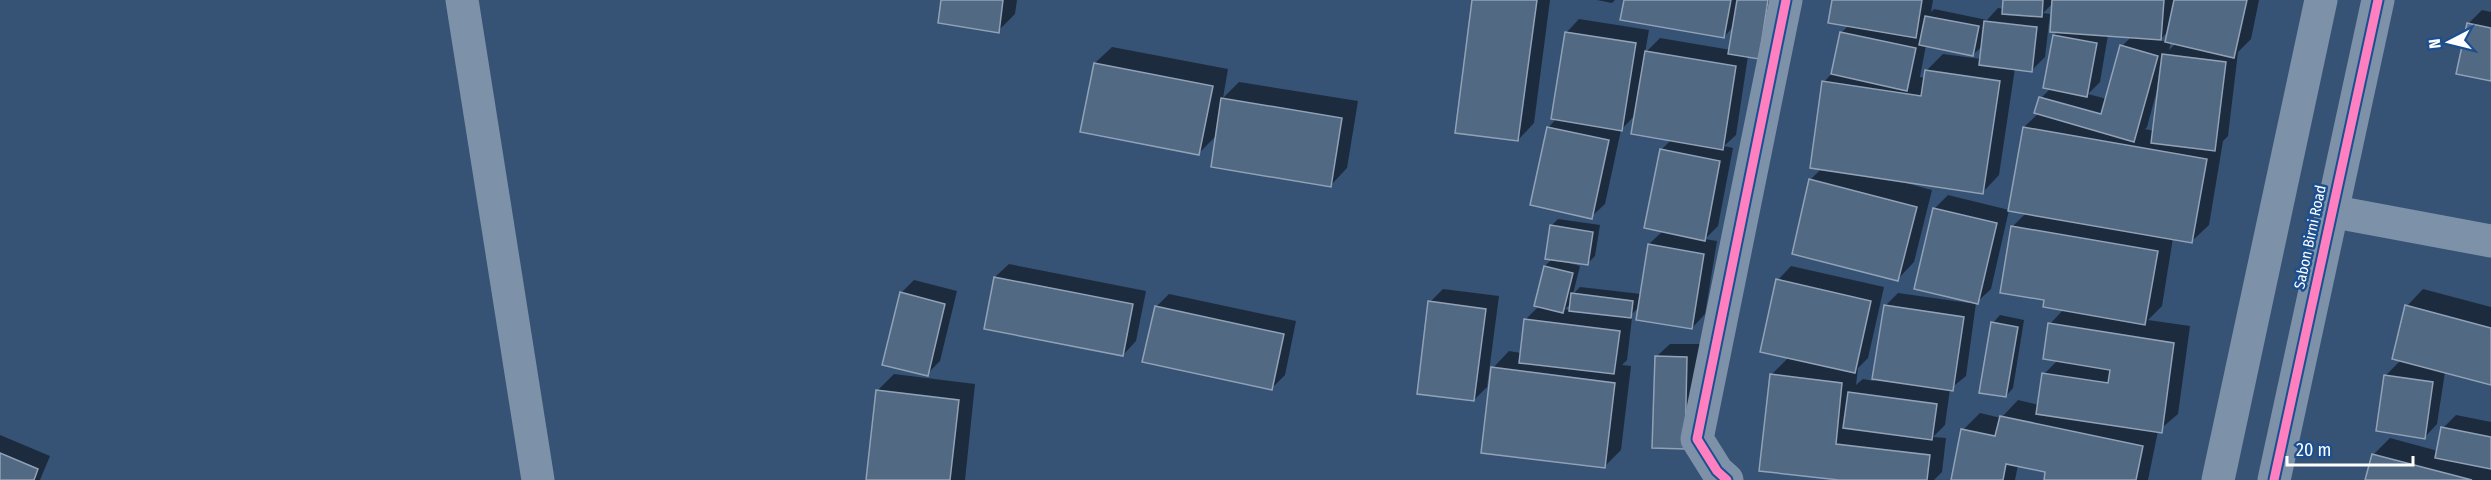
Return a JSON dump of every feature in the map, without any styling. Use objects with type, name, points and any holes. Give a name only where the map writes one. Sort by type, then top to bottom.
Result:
[{"type":"street","points":[[462,0],[538,480]]},
{"type":"street","points":[[1727,480],[1717,471],[1698,439],[1786,0]]},
{"type":"street","points":[[2218,480],[2321,0]]},
{"type":"street","name":"Sabon Birni Road","points":[[2274,480],[2378,0]]},
{"type":"street","points":[[2331,211],[2491,242]]},
{"type":"building","points":[[941,0],[1003,0],[999,33],[938,23]]},
{"type":"building","points":[[1472,0],[1537,0],[1518,141],[1455,133]]},
{"type":"building","points":[[1624,0],[1731,0],[1724,38],[1620,20]]},
{"type":"building","points":[[1737,0],[1768,0],[1759,59],[1728,54]]},
{"type":"building","points":[[1832,0],[1922,0],[1916,38],[1828,23]]},
{"type":"building","points":[[2003,0],[2043,0],[2042,17],[2002,14]]},
{"type":"building","points":[[2052,0],[2164,0],[2161,40],[2050,32]]},
{"type":"building","points":[[2174,0],[2247,0],[2234,58],[2165,42]]},
{"type":"building","points":[[1925,16],[1979,26],[1973,56],[1919,45]]},
{"type":"building","points":[[1984,21],[2037,27],[2032,72],[1979,65]]},
{"type":"building","points":[[2467,23],[2491,28],[2491,81],[2456,74]]},
{"type":"building","points":[[1565,32],[1636,43],[1622,131],[1551,119]]},
{"type":"building","points":[[1840,32],[1916,48],[1907,91],[1831,74]]},
{"type":"building","points":[[2053,35],[2097,43],[2087,97],[2043,88]]},
{"type":"building","points":[[2120,45],[2158,56],[2134,142],[2034,113],[2039,97],[2101,114]]},
{"type":"building","points":[[1645,51],[1736,66],[1723,150],[1631,134]]},
{"type":"building","points":[[2162,54],[2226,62],[2215,151],[2151,143]]},
{"type":"building","points":[[1094,63],[1213,86],[1199,155],[1080,132]]},
{"type":"building","points":[[1925,70],[2000,81],[1983,194],[1810,168],[1822,81],[1921,96]]},
{"type":"building","points":[[1221,98],[1342,118],[1331,187],[1211,167]]},
{"type":"building","points":[[1547,127],[1609,140],[1592,219],[1530,205]]},
{"type":"building","points":[[2023,127],[2207,159],[2192,243],[2008,211]]},
{"type":"building","points":[[1660,149],[1720,161],[1705,241],[1644,228]]},
{"type":"building","points":[[1809,179],[1917,207],[1898,281],[1792,254]]},
{"type":"building","points":[[1933,208],[1997,223],[1978,304],[1914,289]]},
{"type":"building","points":[[1550,225],[1593,232],[1588,265],[1545,259]]},
{"type":"building","points":[[2011,226],[2158,251],[2145,325],[2043,307],[2044,300],[2000,293]]},
{"type":"building","points":[[1648,244],[1704,254],[1692,329],[1636,320]]},
{"type":"building","points":[[1544,266],[1573,273],[1563,313],[1534,306]]},
{"type":"building","points":[[994,277],[1133,304],[1123,356],[984,329]]},
{"type":"building","points":[[1776,279],[1871,301],[1855,373],[1760,352]]},
{"type":"building","points":[[900,292],[945,304],[928,376],[882,365]]},
{"type":"building","points":[[1571,293],[1633,301],[1631,318],[1569,311]]},
{"type":"building","points":[[1428,301],[1486,309],[1474,401],[1417,394]]},
{"type":"building","points":[[1884,305],[1964,317],[1953,391],[1872,379]]},
{"type":"building","points":[[2405,305],[2491,328],[2491,385],[2392,359]]},
{"type":"building","points":[[1155,306],[1284,334],[1272,390],[1142,362]]},
{"type":"building","points":[[1524,319],[1620,331],[1614,374],[1519,363]]},
{"type":"building","points":[[1991,322],[2018,327],[2006,397],[1979,393]]},
{"type":"building","points":[[2048,323],[2174,343],[2162,433],[2036,414],[2042,373],[2108,383],[2110,370],[2043,359]]},
{"type":"building","points":[[1655,356],[1687,357],[1685,449],[1652,448]]},
{"type":"building","points":[[1491,367],[1615,383],[1605,468],[1481,453]]},
{"type":"building","points":[[1770,374],[1842,383],[1836,444],[1930,455],[1927,480],[1839,480],[1759,471]]},
{"type":"building","points":[[2384,375],[2433,382],[2425,439],[2376,431]]},
{"type":"building","points":[[876,390],[959,400],[950,480],[866,480]]},
{"type":"building","points":[[1848,392],[1937,404],[1932,440],[1843,428]]},
{"type":"building","points":[[2000,416],[2143,446],[2136,480],[2044,480],[2045,472],[2006,464],[2003,480],[1951,480],[1961,429],[1995,436]]},
{"type":"building","points":[[2441,427],[2491,437],[2491,469],[2435,458]]},
{"type":"building","points":[[0,453],[38,469],[34,480],[0,480]]},
{"type":"building","points":[[2372,454],[2472,480],[2365,480]]},
{"type":"cycle path","points":[[1727,480],[1717,471],[1697,439],[1786,0]]},
{"type":"cycle path","points":[[2274,480],[2378,0]]}]
